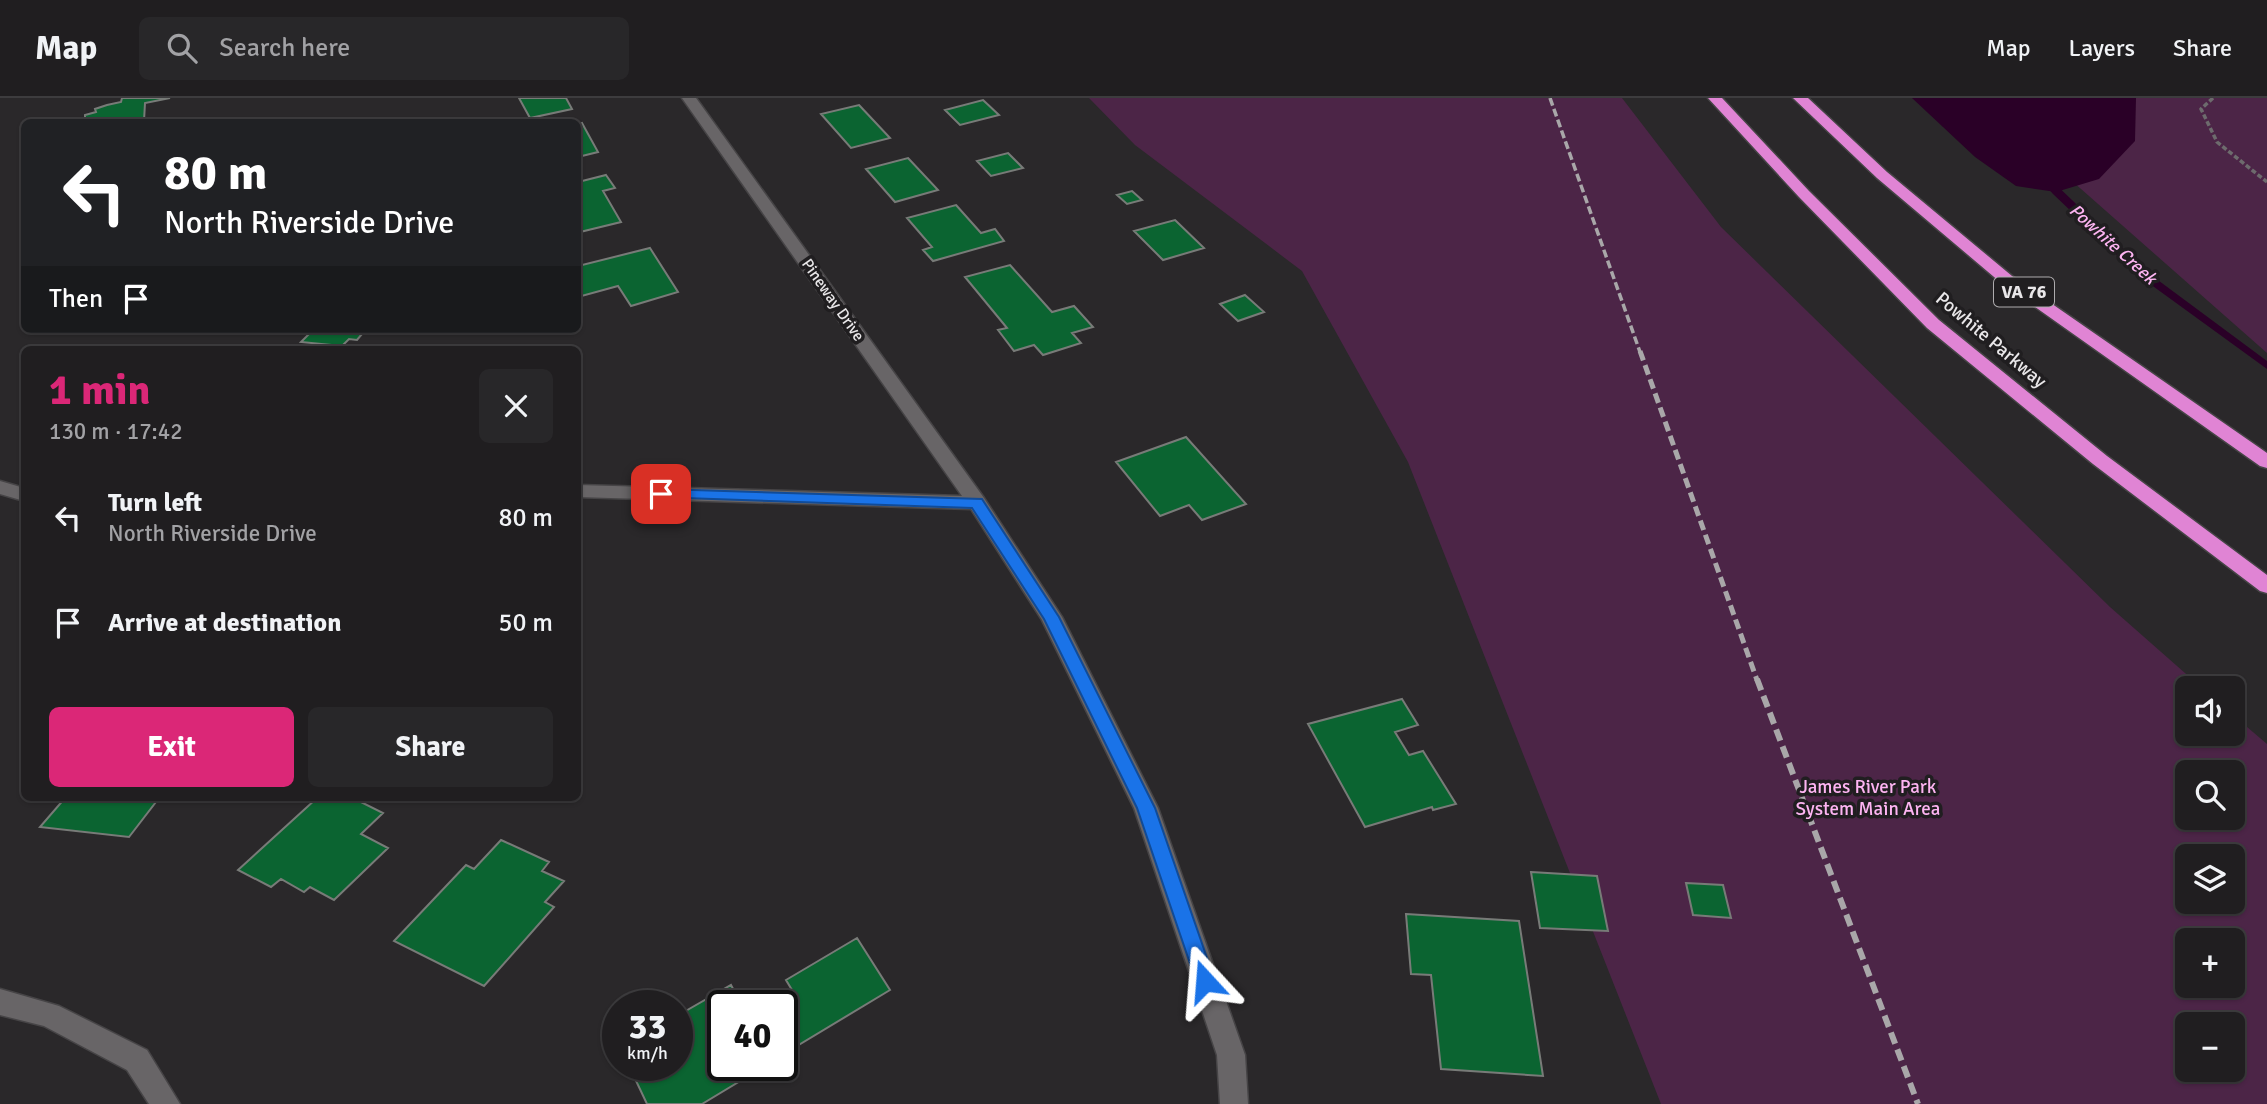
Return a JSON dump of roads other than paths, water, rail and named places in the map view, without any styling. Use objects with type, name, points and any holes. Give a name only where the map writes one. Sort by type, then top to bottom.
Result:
[{"type":"highway","name":"VA 76","points":[[1800,98],[1882,175],[2006,279],[2267,462]]},
{"type":"highway","name":"Powhite Parkway","points":[[1716,101],[1933,324],[2100,460],[2267,586]]},
{"type":"street","name":"Pineway Drive","points":[[689,98],[977,503],[1051,617],[1146,808],[1231,1055],[1234,1104]]},
{"type":"street","points":[[0,488],[21,494]]},
{"type":"street","points":[[581,491],[977,503]]},
{"type":"street","points":[[0,1002],[49,1015],[137,1060],[166,1104]]},
{"type":"waterway","name":"Powhite Creek","points":[[2044,178],[2143,274],[2267,366]]},
{"type":"railway","points":[[1550,98],[1640,352]]},
{"type":"railway","points":[[1640,351],[1757,680]]},
{"type":"railway","points":[[1757,679],[1918,1104]]},
{"type":"park label","name":"James River Park System Main Area","points":[[1868,798]]}]
